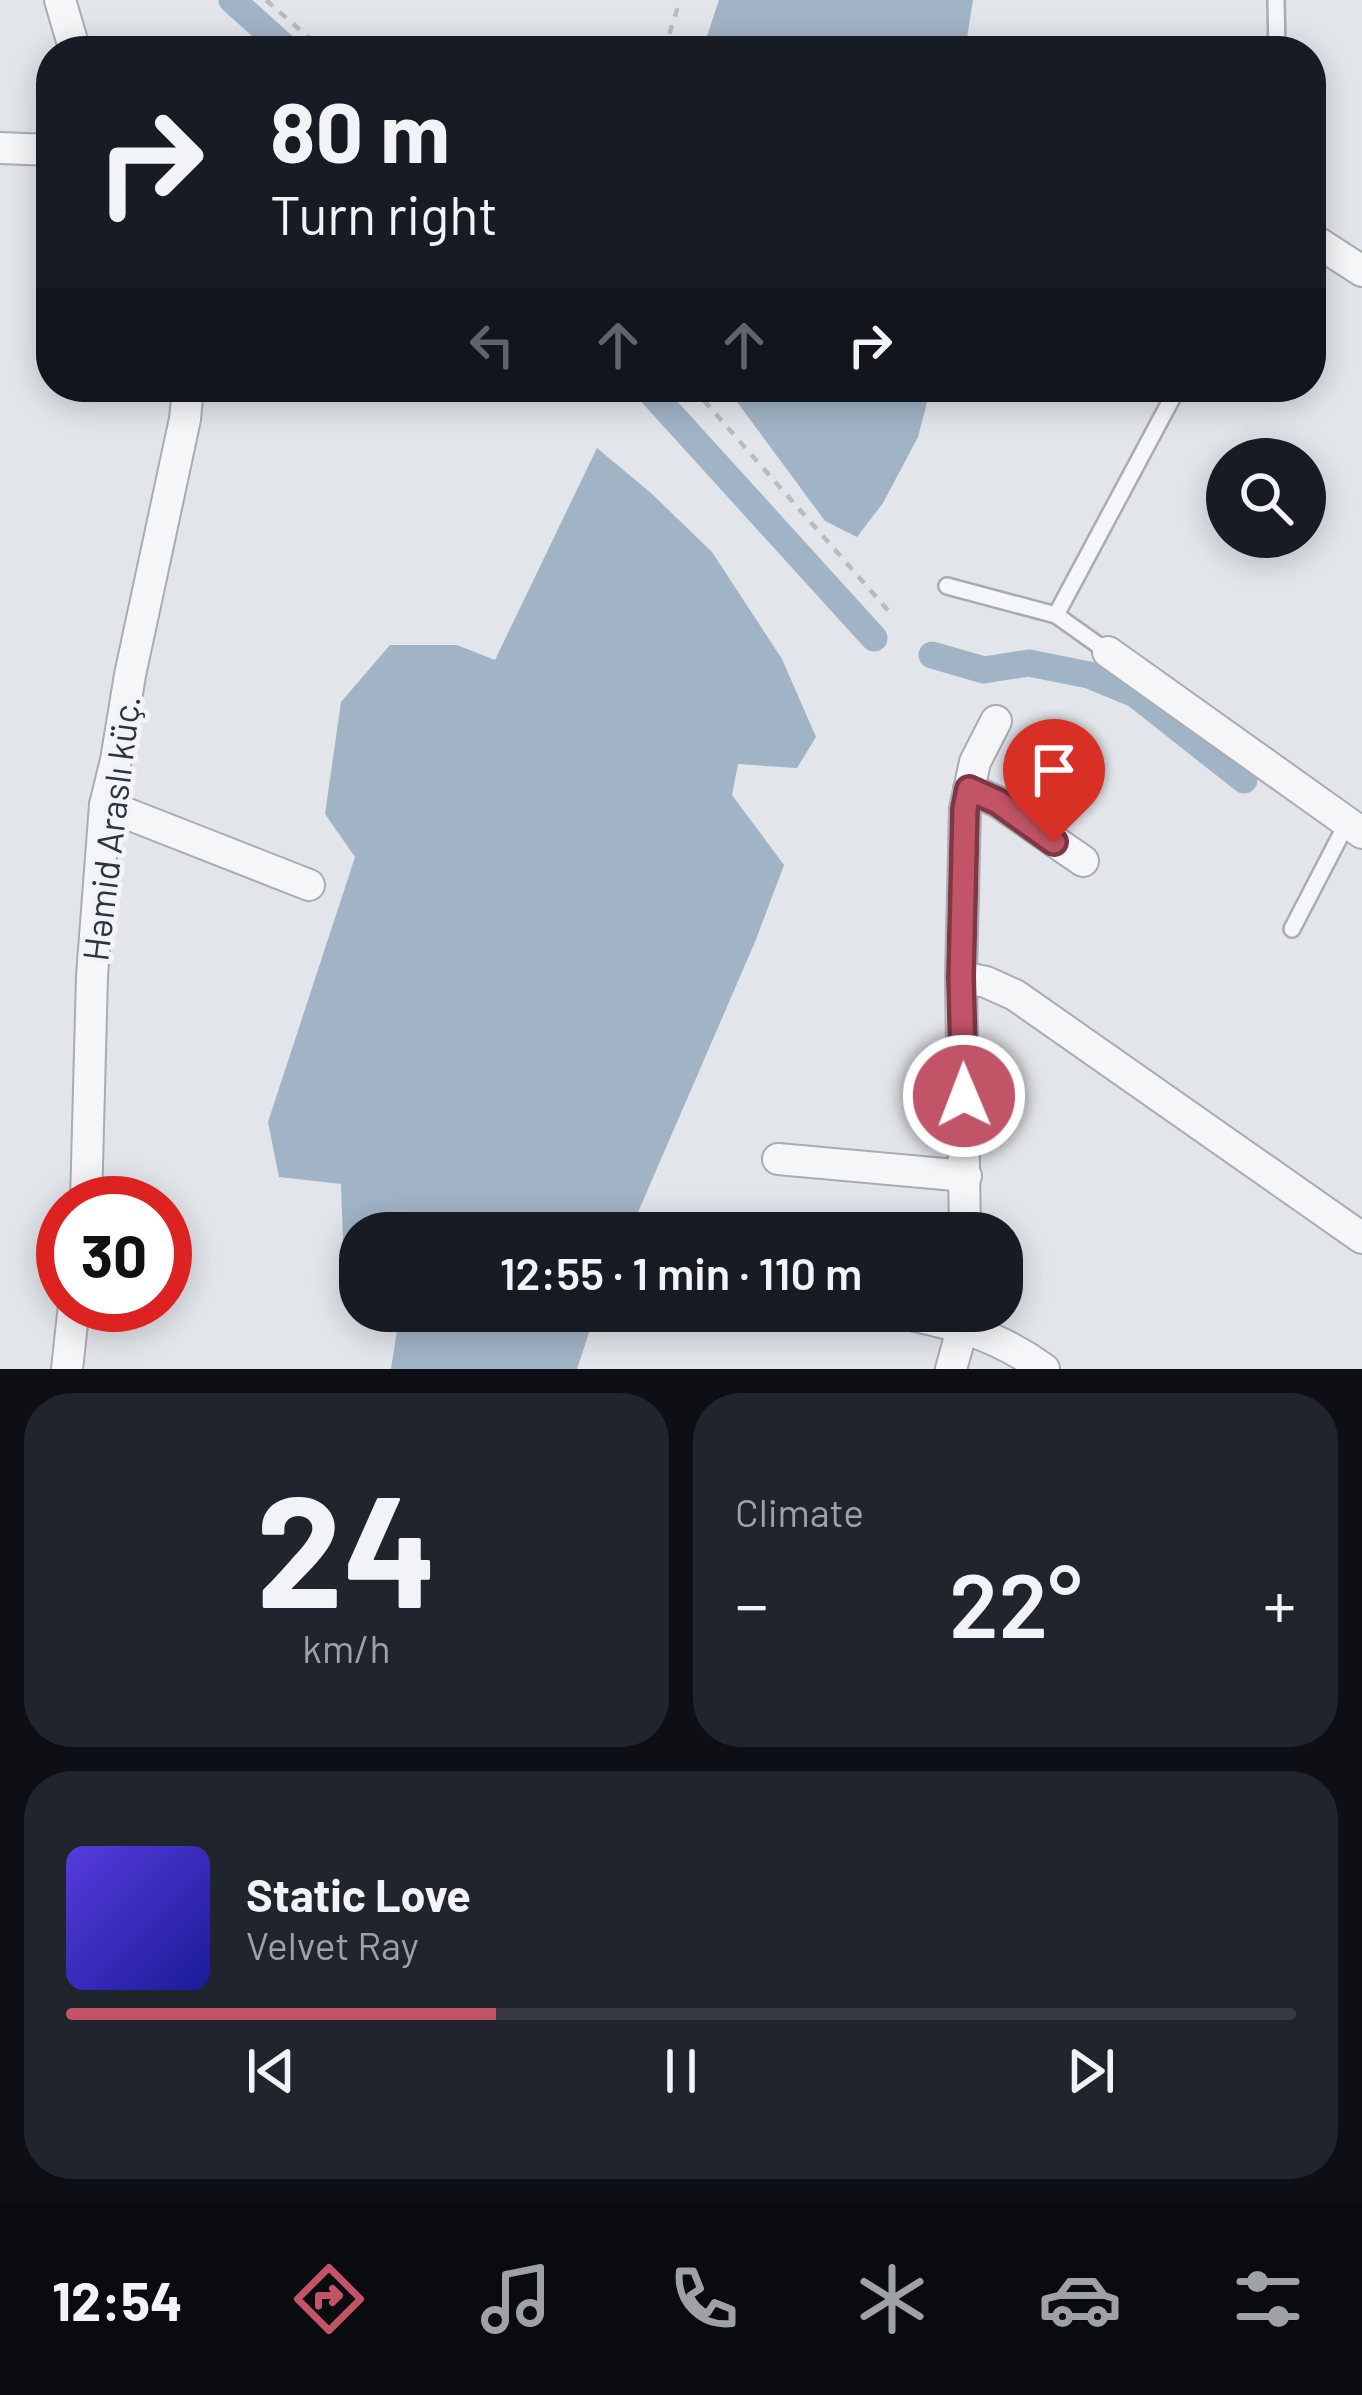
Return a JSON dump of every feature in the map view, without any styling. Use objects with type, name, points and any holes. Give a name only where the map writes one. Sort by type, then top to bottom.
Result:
[{"type":"street","points":[[60,0],[71,36]]},
{"type":"street","points":[[0,148],[36,149]]},
{"type":"street","points":[[1326,248],[1362,271]]},
{"type":"street","name":"Həmid Araslı küç.","points":[[87,1176],[92,976],[105,805],[187,402]]},
{"type":"street","points":[[1108,652],[1354,828]]},
{"type":"street","points":[[965,1212],[961,977],[965,809],[975,762],[995,721]]},
{"type":"street","points":[[969,789],[998,802],[1083,861]]},
{"type":"street","points":[[105,805],[310,885]]},
{"type":"street","points":[[961,977],[1015,995],[1362,1238]]},
{"type":"street","points":[[778,1160],[966,1176]]},
{"type":"street","points":[[67,1369],[71,1332]]},
{"type":"street","points":[[951,1369],[960,1332]]},
{"type":"street","points":[[986,1332],[1043,1369]]},
{"type":"lane","points":[[1276,0],[1277,36]]},
{"type":"lane","points":[[1056,615],[1170,402]]},
{"type":"lane","points":[[947,586],[1056,615],[1108,652]]},
{"type":"lane","points":[[1292,929],[1354,828]]},
{"type":"path","points":[[266,0],[308,36]]},
{"type":"path","points":[[669,36],[680,0]]},
{"type":"path","points":[[705,402],[893,616]]},
{"type":"water","points":[[719,0],[973,0],[967,36],[707,36]]},
{"type":"water","points":[[737,402],[927,402],[918,437],[883,503],[857,537],[825,521]]},
{"type":"water","points":[[597,448],[712,552],[782,659],[816,737],[797,768],[738,764],[732,795],[784,865],[638,1212],[342,1212],[341,1184],[279,1177],[268,1122],[355,857],[325,814],[341,702],[390,645],[457,645],[495,660]]},
{"type":"water","points":[[397,1332],[589,1332],[577,1369],[391,1369]]},
{"type":"waterway","points":[[232,0],[272,36]]},
{"type":"waterway","points":[[660,402],[874,638]]},
{"type":"waterway","points":[[932,655],[984,670],[1029,663],[1089,675],[1135,694],[1244,780]]},
{"type":"route","points":[[964,1096],[961,977],[969,789],[998,802],[1054,842]]}]
